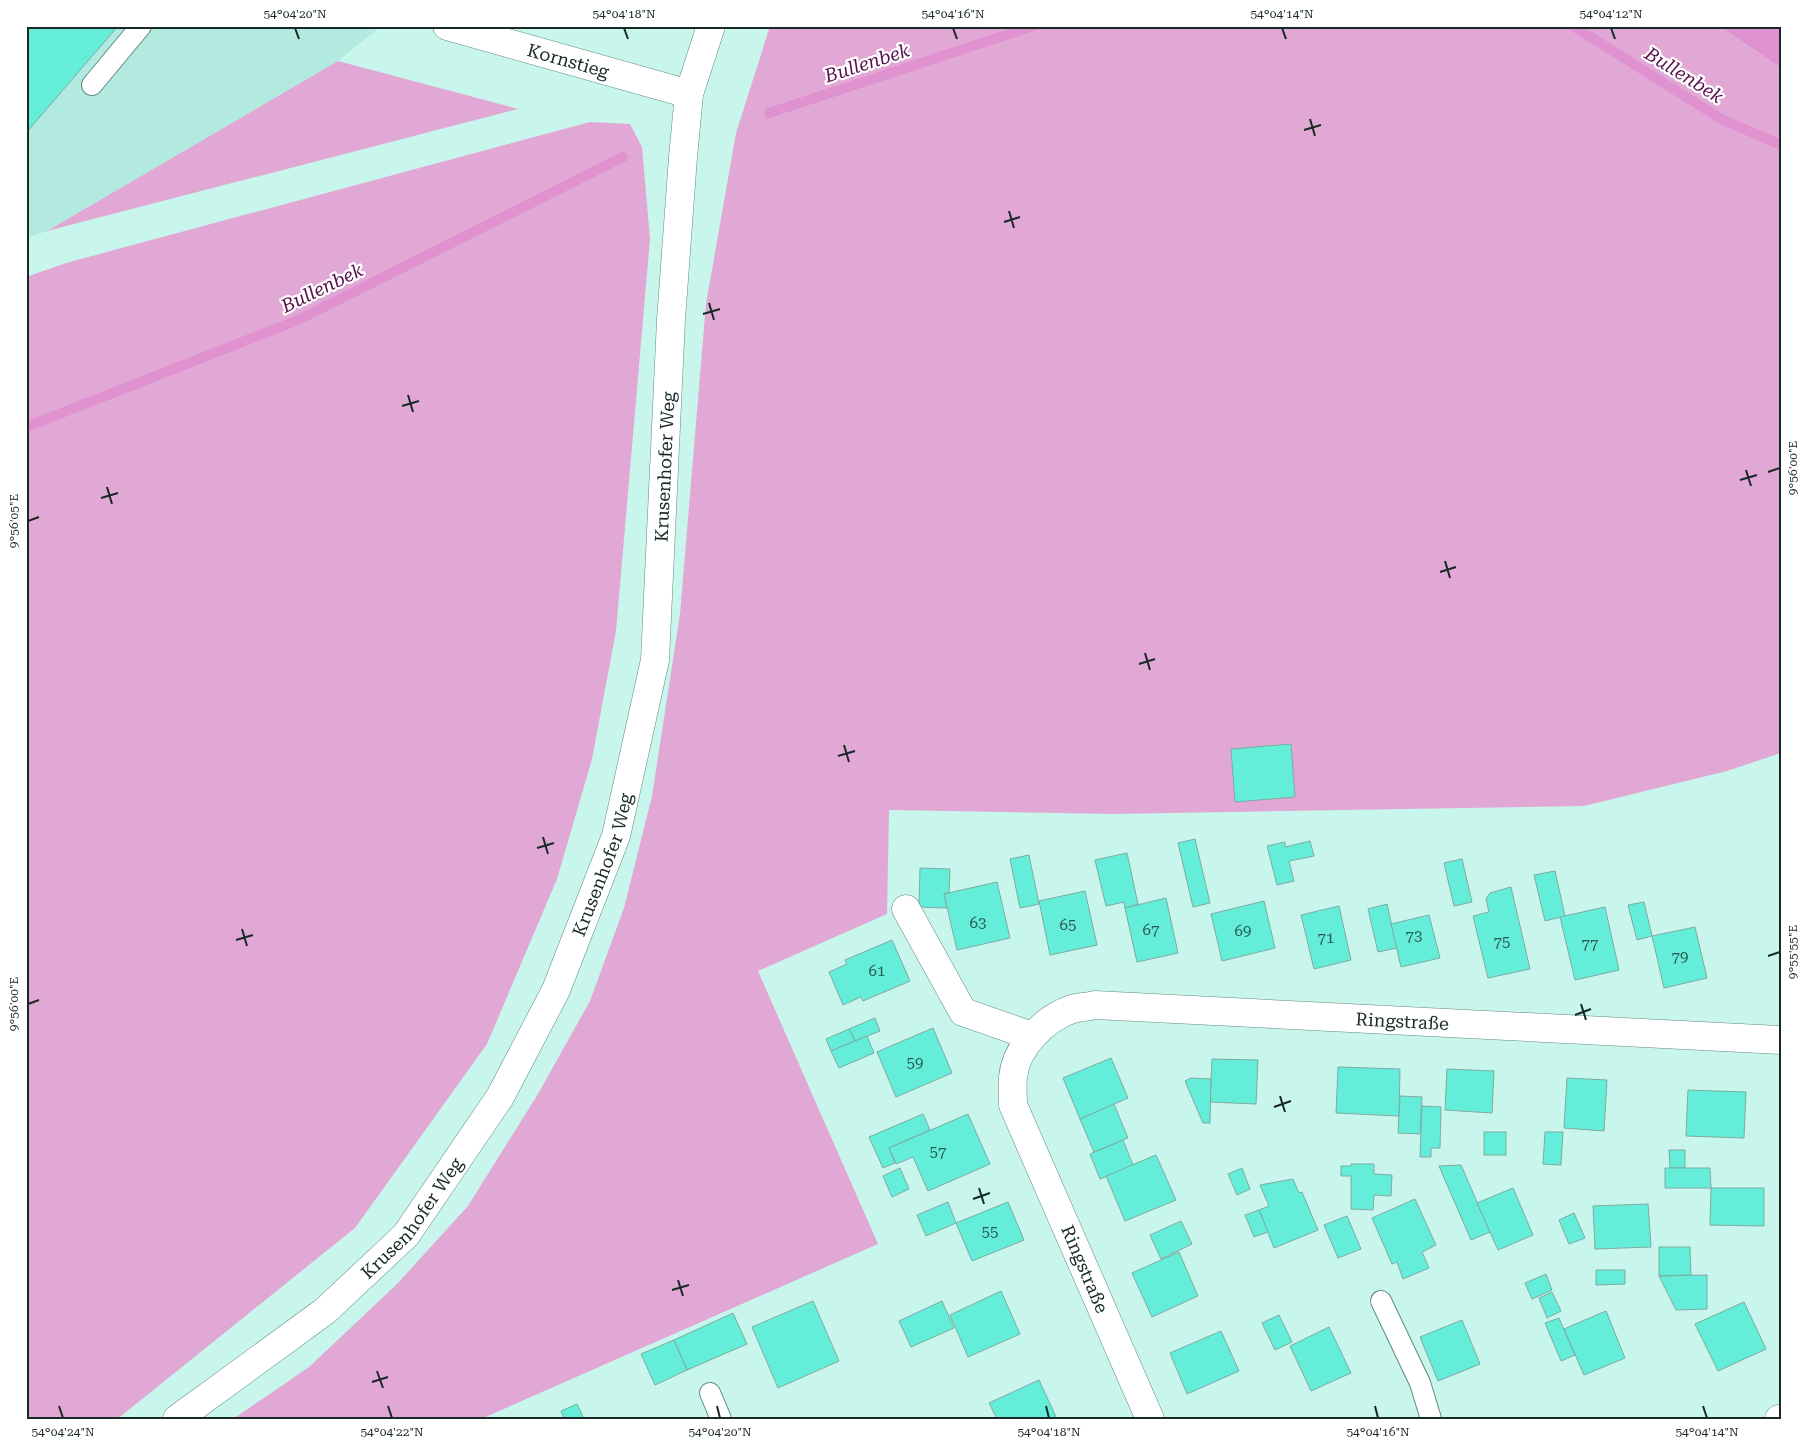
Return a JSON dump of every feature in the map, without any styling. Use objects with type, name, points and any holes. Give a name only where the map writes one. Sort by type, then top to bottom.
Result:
[{"type":"street","name":"Kornstieg","points":[[447,26],[690,94]]},
{"type":"street","name":"Krusenhofer Weg","points":[[177,1419],[325,1311],[406,1235],[500,1096],[556,990],[616,836],[655,660],[671,320],[683,157],[690,94],[711,26]]},
{"type":"street","points":[[906,909],[963,1012],[990,1023],[1032,1036]]},
{"type":"street","name":"Ringstraße","points":[[1150,1419],[1013,1105],[1013,1076],[1022,1050],[1032,1036],[1050,1021],[1072,1009],[1095,1005],[1781,1040]]},
{"type":"lane","points":[[92,85],[140,26]]},
{"type":"lane","points":[[1380,1301],[1420,1383],[1431,1419]]},
{"type":"lane","points":[[710,1394],[720,1419]]},
{"type":"shaded area","points":[[26,26],[381,26],[338,61],[47,231],[26,238]]},
{"type":"shaded area","points":[[770,26],[1719,26],[1781,68],[1781,753],[1727,771],[1584,806],[1112,814],[889,810],[887,914],[758,971],[878,1244],[481,1419],[233,1419],[309,1367],[397,1284],[468,1206],[538,1094],[590,1001],[624,908],[652,796],[680,614],[706,304],[736,133]]},
{"type":"shaded area","points":[[1719,26],[1781,26],[1781,68]]},
{"type":"shaded area","points":[[338,61],[518,109],[47,231]]},
{"type":"shaded area","points":[[590,122],[630,124],[642,147],[650,239],[616,631],[592,759],[557,879],[487,1044],[355,1228],[121,1416],[114,1419],[26,1419],[26,277],[66,263]]},
{"type":"building","points":[[26,26],[118,26],[26,133]]},
{"type":"building","points":[[1291,744],[1295,797],[1235,802],[1231,749]]},
{"type":"building","points":[[1195,839],[1210,903],[1193,907],[1178,843]]},
{"type":"building","points":[[1310,841],[1314,856],[1289,861],[1294,881],[1277,885],[1267,846],[1285,842],[1285,847]]},
{"type":"building","points":[[1127,853],[1138,904],[1125,908],[1124,902],[1106,906],[1095,860]]},
{"type":"building","points":[[1029,855],[1039,904],[1020,908],[1010,859]]},
{"type":"building","points":[[1462,859],[1472,902],[1454,906],[1444,863]]},
{"type":"building","points":[[920,868],[950,869],[949,893],[944,894],[947,908],[919,907]]},
{"type":"building","points":[[1555,871],[1565,916],[1545,921],[1534,875]]},
{"type":"building","points":[[997,882],[1010,938],[957,950],[944,894]]},
{"type":"building","points":[[1511,887],[1530,969],[1488,978],[1473,916],[1489,912],[1486,899],[1490,893]]},
{"type":"building","points":[[1085,891],[1097,945],[1050,955],[1039,901]]},
{"type":"building","points":[[1166,898],[1178,953],[1137,962],[1125,908]]},
{"type":"building","points":[[1264,901],[1275,948],[1222,961],[1211,914]]},
{"type":"building","points":[[1644,902],[1652,936],[1637,940],[1628,905]]},
{"type":"building","points":[[1387,904],[1397,948],[1378,952],[1368,909]]},
{"type":"building","points":[[1339,906],[1351,960],[1314,969],[1301,915]]},
{"type":"building","points":[[1605,907],[1619,970],[1575,980],[1560,917]]},
{"type":"building","points":[[1429,915],[1440,958],[1401,967],[1391,924]]},
{"type":"building","points":[[1695,927],[1707,978],[1664,988],[1652,936]]},
{"type":"building","points":[[892,940],[910,981],[863,1001],[861,997],[843,1005],[829,972],[847,964],[845,960]]},
{"type":"building","points":[[875,1018],[880,1031],[855,1041],[849,1029]]},
{"type":"building","points":[[933,1028],[952,1073],[896,1097],[877,1052]]},
{"type":"building","points":[[849,1029],[855,1041],[831,1051],[826,1039]]},
{"type":"building","points":[[867,1036],[874,1053],[839,1068],[831,1051]]},
{"type":"building","points":[[1111,1058],[1128,1098],[1080,1119],[1063,1078]]},
{"type":"building","points":[[1212,1059],[1258,1060],[1256,1104],[1210,1102]]},
{"type":"building","points":[[1338,1067],[1400,1069],[1399,1116],[1336,1113]]},
{"type":"building","points":[[1447,1069],[1494,1071],[1492,1113],[1445,1110]]},
{"type":"building","points":[[1191,1078],[1211,1079],[1210,1123],[1203,1123],[1185,1081]]},
{"type":"building","points":[[1567,1078],[1607,1080],[1604,1131],[1564,1128]]},
{"type":"building","points":[[1688,1090],[1746,1092],[1744,1138],[1686,1136]]},
{"type":"building","points":[[1400,1096],[1422,1097],[1420,1134],[1398,1133]]},
{"type":"building","points":[[1114,1104],[1128,1138],[1094,1152],[1080,1119]]},
{"type":"building","points":[[1422,1106],[1441,1107],[1440,1148],[1431,1148],[1431,1157],[1420,1157]]},
{"type":"building","points":[[923,1114],[930,1130],[889,1148],[895,1163],[883,1168],[869,1137]]},
{"type":"building","points":[[968,1114],[990,1164],[928,1191],[913,1157],[896,1164],[889,1148]]},
{"type":"building","points":[[1484,1132],[1506,1132],[1506,1155],[1484,1155]]},
{"type":"building","points":[[1545,1132],[1563,1132],[1561,1165],[1543,1164]]},
{"type":"building","points":[[1123,1140],[1133,1165],[1100,1179],[1090,1154]]},
{"type":"building","points":[[1669,1150],[1685,1150],[1685,1168],[1670,1168]]},
{"type":"building","points":[[1156,1155],[1176,1200],[1125,1221],[1106,1176]]},
{"type":"building","points":[[1351,1164],[1374,1164],[1374,1174],[1392,1175],[1391,1196],[1374,1195],[1373,1210],[1351,1209],[1351,1176],[1341,1176],[1341,1166],[1351,1166]]},
{"type":"building","points":[[1461,1165],[1490,1232],[1471,1240],[1439,1166]]},
{"type":"building","points":[[900,1168],[909,1189],[892,1197],[883,1176]]},
{"type":"building","points":[[1242,1168],[1250,1189],[1237,1195],[1228,1174]]},
{"type":"building","points":[[1665,1168],[1710,1168],[1711,1188],[1665,1188]]},
{"type":"building","points":[[1293,1179],[1299,1193],[1302,1192],[1318,1230],[1274,1248],[1259,1210],[1269,1206],[1260,1185]]},
{"type":"building","points":[[1513,1188],[1533,1235],[1498,1250],[1477,1203]]},
{"type":"building","points":[[1711,1188],[1764,1188],[1764,1226],[1710,1225]]},
{"type":"building","points":[[1415,1199],[1436,1245],[1422,1252],[1429,1268],[1403,1279],[1397,1262],[1392,1264],[1372,1218]]},
{"type":"building","points":[[948,1202],[956,1223],[926,1236],[917,1215]]},
{"type":"building","points":[[1008,1202],[1024,1240],[972,1261],[956,1223]]},
{"type":"building","points":[[1648,1204],[1651,1247],[1595,1249],[1593,1206]]},
{"type":"building","points":[[1259,1210],[1268,1232],[1254,1237],[1245,1215]]},
{"type":"building","points":[[1574,1213],[1585,1238],[1569,1244],[1559,1220]]},
{"type":"building","points":[[1347,1216],[1361,1249],[1338,1258],[1324,1225]]},
{"type":"building","points":[[1181,1221],[1192,1244],[1161,1259],[1150,1235]]},
{"type":"building","points":[[1659,1247],[1690,1247],[1691,1275],[1659,1276]]},
{"type":"building","points":[[1179,1252],[1198,1296],[1152,1317],[1132,1273]]},
{"type":"building","points":[[1596,1270],[1625,1270],[1625,1284],[1596,1285]]},
{"type":"building","points":[[1546,1274],[1552,1290],[1532,1299],[1525,1283]]},
{"type":"building","points":[[1707,1275],[1707,1309],[1676,1310],[1659,1276]]},
{"type":"building","points":[[1001,1291],[1020,1334],[968,1357],[950,1315]]},
{"type":"building","points":[[1552,1292],[1561,1311],[1547,1318],[1539,1298]]},
{"type":"building","points":[[813,1301],[839,1361],[778,1388],[752,1327]]},
{"type":"building","points":[[942,1301],[954,1328],[911,1347],[899,1321]]},
{"type":"building","points":[[1744,1302],[1766,1349],[1718,1371],[1695,1324]]},
{"type":"building","points":[[1606,1311],[1625,1358],[1584,1375],[1564,1329]]},
{"type":"building","points":[[733,1313],[747,1344],[687,1370],[674,1340]]},
{"type":"building","points":[[1279,1315],[1292,1342],[1275,1350],[1262,1323]]},
{"type":"building","points":[[1559,1318],[1575,1355],[1561,1361],[1545,1323]]},
{"type":"building","points":[[1462,1320],[1480,1364],[1438,1381],[1420,1337]]},
{"type":"building","points":[[1329,1327],[1351,1373],[1311,1391],[1290,1346]]},
{"type":"building","points":[[1221,1331],[1239,1371],[1187,1394],[1170,1353]]},
{"type":"building","points":[[674,1340],[687,1370],[655,1385],[641,1354]]},
{"type":"building","points":[[1039,1380],[1057,1419],[997,1419],[989,1403]]},
{"type":"building","points":[[577,1404],[584,1419],[564,1419],[561,1411]]},
{"type":"waterway","name":"Bullenbek","points":[[769,113],[1033,26]]},
{"type":"waterway","name":"Bullenbek","points":[[1573,26],[1723,120],[1781,145]]},
{"type":"waterway","name":"Bullenbek","points":[[26,427],[298,320],[623,157]]}]
